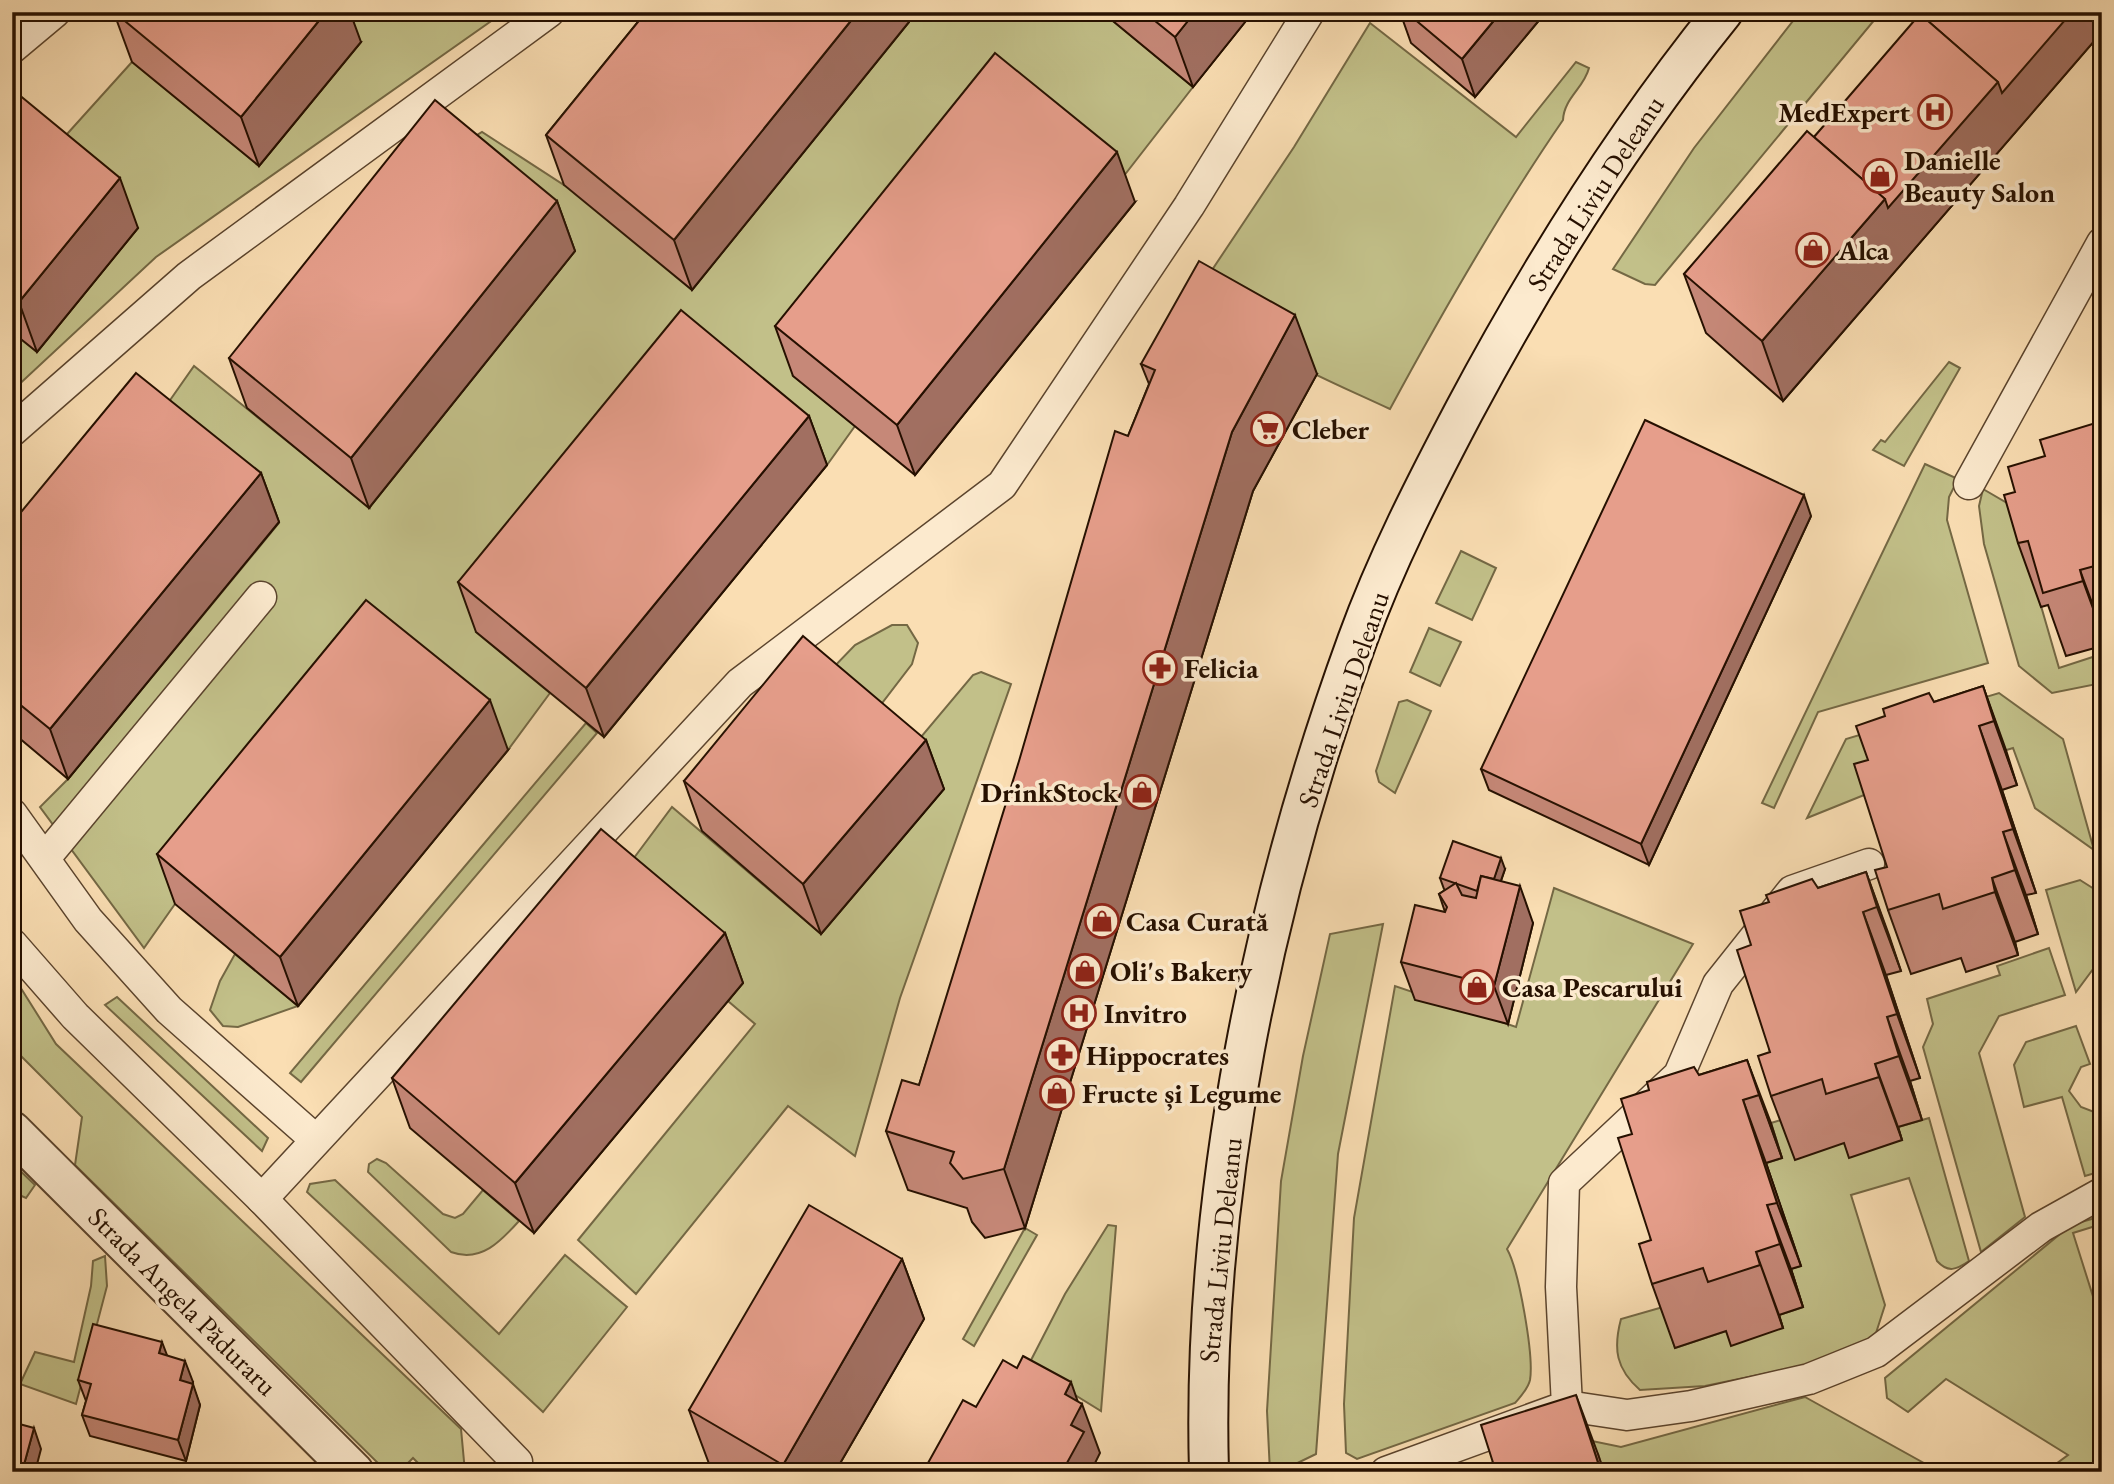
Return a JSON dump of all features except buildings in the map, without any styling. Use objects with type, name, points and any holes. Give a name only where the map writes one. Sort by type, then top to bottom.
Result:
[{"type":"main road","name":"Strada Liviu Deleanu","points":[[1209,1472],[1206,1386],[1228,1153],[1246,1050],[1280,896],[1358,640],[1419,496],[1503,338],[1571,222],[1665,84],[1723,12]]},
{"type":"main road","name":"Strada Angela Păduraru","points":[[12,1131],[354,1472]]},
{"type":"lane","points":[[12,48],[55,12]]},
{"type":"lane","points":[[12,431],[190,276],[525,27],[549,12]]},
{"type":"lane","points":[[262,1199],[740,683],[1002,485],[1189,206],[1309,12]]},
{"type":"lane","points":[[1969,484],[2102,243]]},
{"type":"lane","points":[[45,858],[261,597]]},
{"type":"lane","points":[[12,814],[88,920],[169,1010],[316,1140]]},
{"type":"lane","points":[[1567,1406],[1561,1287],[1564,1183],[1679,1075],[1718,984],[1793,891],[1869,864]]},
{"type":"lane","points":[[12,944],[75,1016],[262,1199],[517,1462],[516,1472]]},
{"type":"lane","points":[[1386,1472],[1443,1463],[1567,1406],[1628,1415],[1692,1406],[1809,1378],[1855,1361],[1876,1352],[2041,1227],[2102,1193]]},
{"type":"shaded area","points":[[324,12],[504,12],[156,257],[12,391],[12,332],[49,154],[132,62],[259,166]]},
{"type":"shaded area","points":[[897,12],[1102,12],[1193,87],[1116,186],[793,376],[855,426],[827,465],[700,360],[476,632],[550,693],[508,750],[175,904],[144,948],[40,807],[68,779],[279,523],[154,423],[194,366],[370,508],[453,150],[482,132],[564,185]]},
{"type":"shaded area","points":[[1800,12],[1881,12],[1655,285],[1645,284],[1613,269],[1694,148]]},
{"type":"shaded area","points":[[1370,23],[1516,137],[1576,62],[1589,68],[1567,105],[1563,120],[1473,262],[1390,409],[1262,346],[1216,313],[1196,294],[1294,147]]},
{"type":"shaded area","points":[[1949,362],[1960,368],[1904,466],[1873,450],[1881,440],[1885,442]]},
{"type":"shaded area","points":[[1925,464],[1958,479],[1949,497],[1947,520],[1988,663],[1818,712],[1774,808],[1762,803]]},
{"type":"shaded area","points":[[1983,489],[2012,506],[2059,668],[2102,654],[2102,683],[2052,693],[2019,666],[1984,544],[1979,506]]},
{"type":"shaded area","points":[[1461,551],[1496,568],[1472,620],[1436,603]]},
{"type":"shaded area","points":[[892,625],[907,625],[918,643],[912,664],[866,724],[827,674],[855,645]]},
{"type":"shaded area","points":[[1429,628],[1461,642],[1440,686],[1410,672]]},
{"type":"shaded area","points":[[981,672],[1011,684],[900,998],[855,1156],[788,1106],[636,1294],[578,1240],[755,1024],[728,1001],[742,983],[619,878],[672,807],[821,934],[905,756],[973,675]]},
{"type":"shaded area","points":[[1999,693],[2063,739],[2094,850],[2035,808],[2013,748],[1879,789],[1807,818],[1846,739]]},
{"type":"shaded area","points":[[1407,700],[1431,711],[1395,793],[1379,782],[1376,771],[1399,702]]},
{"type":"shaded area","points":[[586,723],[597,733],[301,1082],[290,1073]]},
{"type":"shaded area","points":[[2080,880],[2102,894],[2102,957],[2076,992],[2046,890]]},
{"type":"shaded area","points":[[1554,888],[1693,944],[1507,1249],[1521,1293],[1528,1334],[1531,1368],[1526,1389],[1515,1403],[1357,1459],[1346,1453],[1344,1404],[1354,1218],[1395,986],[1516,1027]]},
{"type":"shaded area","points":[[1383,924],[1338,1154],[1316,1454],[1279,1472],[1270,1472],[1267,1411],[1281,1181],[1303,1056],[1330,934]]},
{"type":"shaded area","points":[[2049,948],[2065,995],[1999,1016],[1979,1053],[2025,1217],[1981,1252],[1923,1047],[1933,1024],[1927,999],[2000,975],[1997,966]]},
{"type":"shaded area","points":[[235,954],[298,1006],[238,1027],[223,1026],[210,1010],[220,981]]},
{"type":"shaded area","points":[[12,974],[56,1044],[461,1429],[465,1472],[427,1472],[413,1458],[399,1472],[387,1472],[75,1165],[82,1117],[12,1047]]},
{"type":"shaded area","points":[[117,997],[268,1138],[262,1151],[105,1005]]},
{"type":"shaded area","points":[[2076,1026],[2090,1064],[2081,1067],[2069,1091],[2081,1107],[2102,1115],[2102,1171],[2085,1176],[2062,1097],[2024,1107],[2014,1065],[2026,1042]]},
{"type":"shaded area","points":[[1929,1118],[1969,1261],[1949,1269],[1937,1261],[1909,1178],[1851,1195],[1885,1305],[1876,1333],[1869,1339],[1807,1365],[1705,1386],[1640,1390],[1632,1382],[1618,1358],[1617,1340],[1621,1319],[1663,1307],[1675,1348],[1726,1331],[1783,1328],[1779,1315],[1803,1307],[1791,1269],[1800,1266],[1766,1163],[1782,1158],[1771,1123],[1781,1120],[1845,1143],[1902,1140],[1898,1127]]},
{"type":"shaded area","points":[[377,1159],[386,1163],[443,1214],[455,1218],[463,1214],[483,1190],[519,1221],[490,1248],[472,1255],[451,1252],[368,1172],[369,1164]]},
{"type":"shaded area","points":[[12,1163],[35,1185],[26,1198],[17,1194],[12,1185]]},
{"type":"shaded area","points":[[335,1180],[499,1334],[565,1255],[627,1307],[543,1412],[307,1192],[310,1184]]},
{"type":"shaded area","points":[[2102,1216],[2102,1224],[2073,1233],[2102,1325],[2102,1472],[2045,1472],[2068,1455],[1946,1379],[1908,1412],[1887,1398],[1885,1378],[2071,1225]]},
{"type":"shaded area","points":[[1108,1225],[1116,1226],[1101,1411],[1028,1366],[1065,1294]]},
{"type":"shaded area","points":[[1025,1228],[1037,1235],[974,1346],[963,1339]]},
{"type":"shaded area","points":[[105,1256],[107,1286],[76,1404],[20,1384],[35,1352],[74,1362],[91,1286],[93,1261]]},
{"type":"shaded area","points":[[1805,1397],[1940,1472],[1604,1472],[1598,1454],[1543,1472],[1482,1472],[1485,1465],[1568,1436],[1621,1447]]},
{"type":"place","name":"MedExpert","points":[[1935,112]]},
{"type":"place","name":"Danielle Beauty Salon","points":[[1880,176]]},
{"type":"place","name":"Alca","points":[[1813,250]]},
{"type":"place","name":"Cleber","points":[[1268,429]]},
{"type":"place","name":"Felicia","points":[[1160,668]]},
{"type":"place","name":"DrinkStock","points":[[1142,792]]},
{"type":"place","name":"Casa Curată","points":[[1102,921]]},
{"type":"place","name":"Oli's Bakery","points":[[1085,971]]},
{"type":"place","name":"Casa Pescarului","points":[[1477,987]]},
{"type":"place","name":"Invitro","points":[[1079,1013]]},
{"type":"place","name":"Hippocrates","points":[[1062,1055]]},
{"type":"place","name":"Fructe și Legume","points":[[1057,1093]]}]
